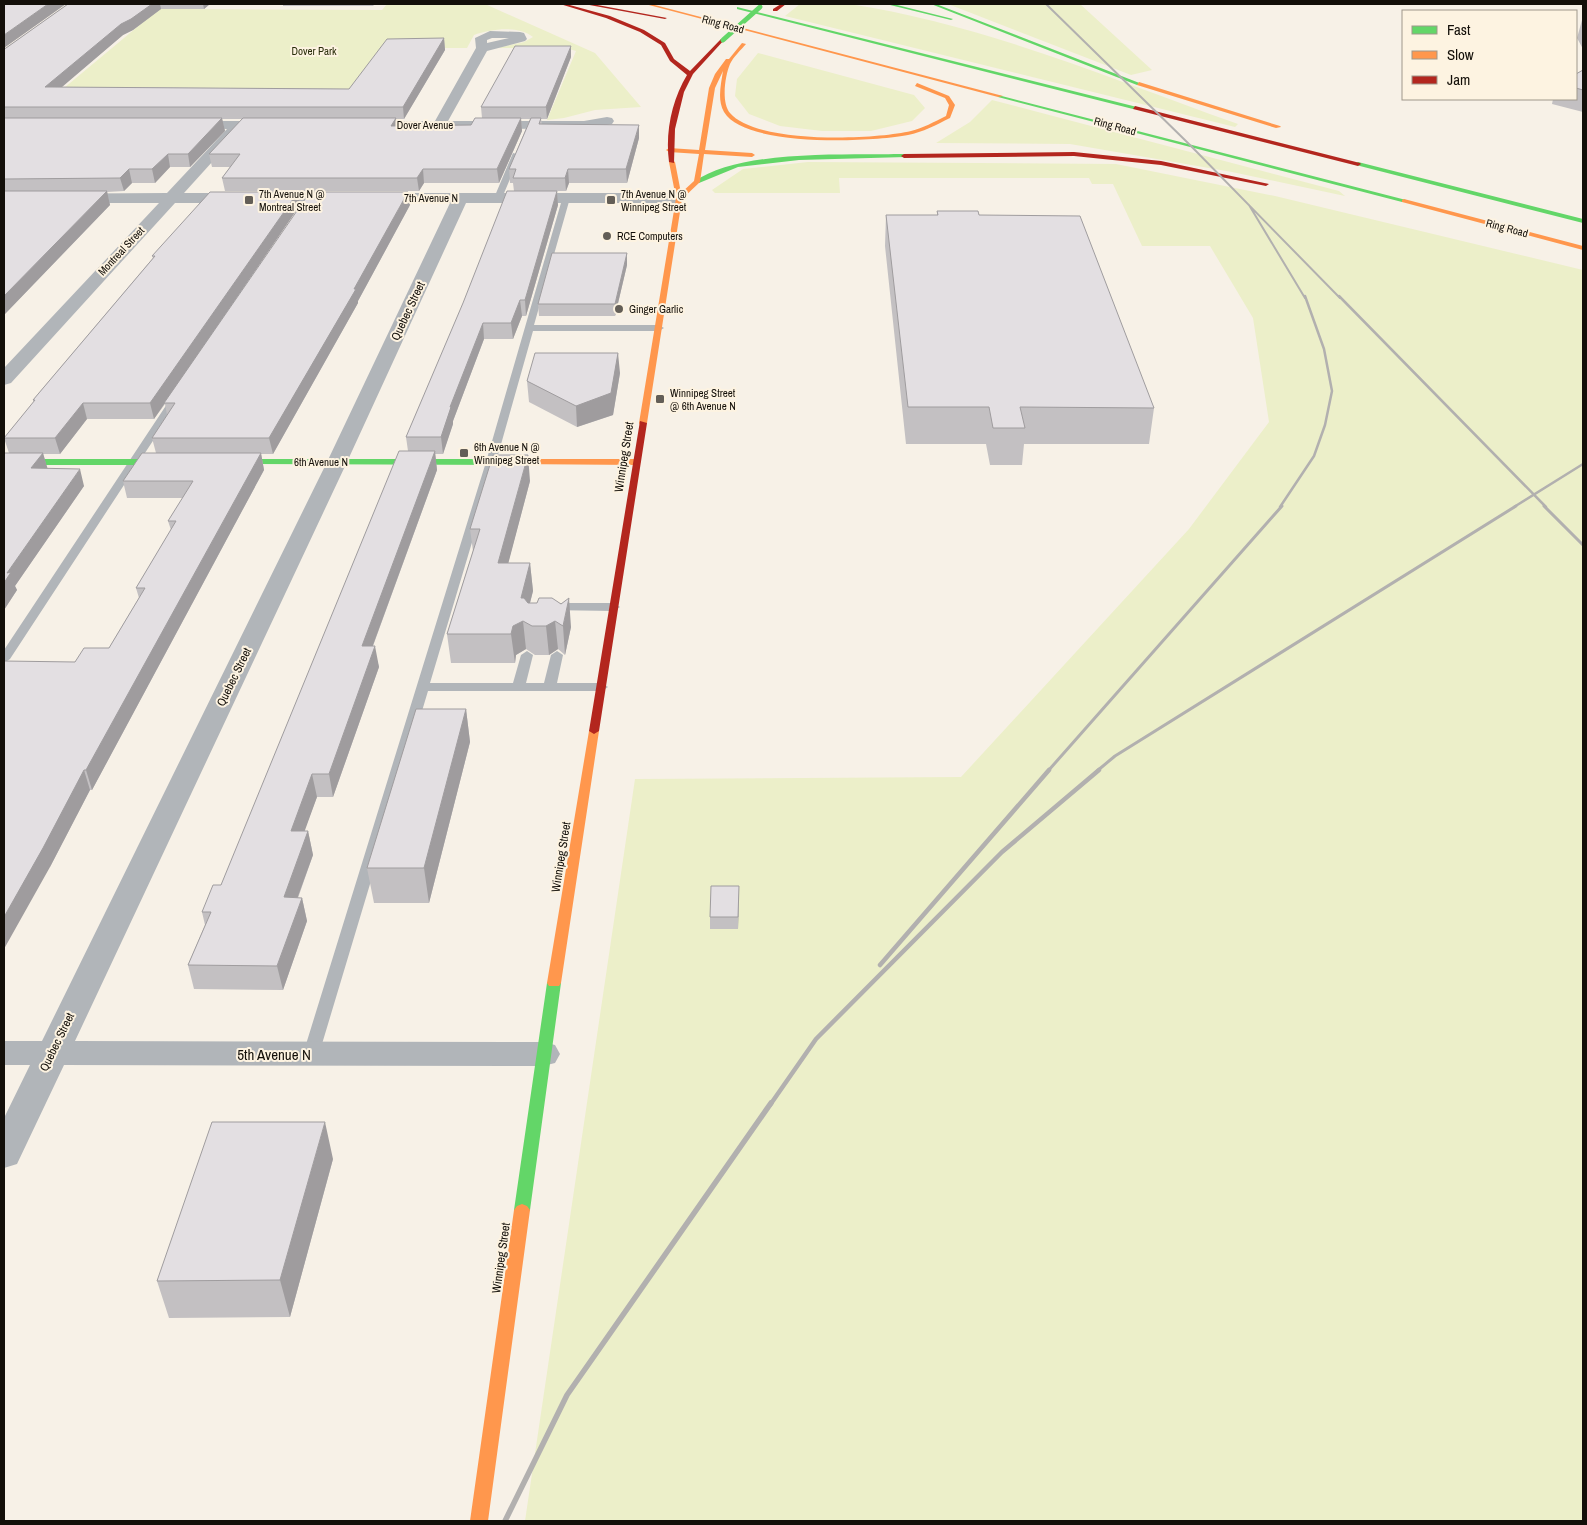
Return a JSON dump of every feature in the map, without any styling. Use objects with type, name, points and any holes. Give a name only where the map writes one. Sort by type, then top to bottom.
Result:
[{"type":"main road","points":[[562,4],[608,17],[642,31],[663,44],[672,60],[690,74]]},
{"type":"main road","points":[[586,4],[670,19],[895,77],[947,97],[952,105],[951,112],[941,122],[927,128],[880,138],[818,139],[772,133],[752,128],[731,117],[722,102],[728,60]]},
{"type":"main road","name":"Ring Road","points":[[647,4],[1583,248]]},
{"type":"main road","points":[[875,4],[903,7]]},
{"type":"main road","points":[[888,4],[1018,38]]},
{"type":"main road","points":[[934,4],[1122,78],[1294,131]]},
{"type":"main road","name":"Winnipeg Street","points":[[479,1521],[543,1054],[679,198],[669,150],[678,98],[690,74],[761,5]]},
{"type":"main road","name":"Ring Road","points":[[729,6],[1583,221]]},
{"type":"main road","points":[[697,182],[712,88],[718,74],[728,60],[780,7]]},
{"type":"main road","points":[[669,150],[799,158],[1028,153],[1074,154],[1161,163],[1281,187]]},
{"type":"main road","points":[[679,198],[697,182],[737,165],[799,158]]},
{"type":"main road","points":[[1462,178],[1583,213]]},
{"type":"main road","points":[[1498,238],[1583,256]]},
{"type":"main road","points":[[4,462],[181,462]]},
{"type":"main road","name":"6th Avenue N","points":[[210,462],[637,462]]},
{"type":"street","points":[[439,125],[482,48]]},
{"type":"street","name":"Dover Avenue","points":[[346,125],[439,125],[527,129],[584,125],[607,121]]},
{"type":"street","name":"Montreal Street","points":[[4,379],[240,124]]},
{"type":"street","points":[[171,125],[289,125]]},
{"type":"street","name":"7th Avenue N","points":[[6,200],[170,198],[308,202],[460,198],[679,198]]},
{"type":"street","name":"Quebec Street","points":[[4,1154],[338,462],[460,198]]},
{"type":"street","name":"5th Avenue N","points":[[4,1053],[543,1054]]},
{"type":"lane","points":[[498,198],[518,151]]},
{"type":"lane","points":[[310,1054],[491,462],[566,198]]},
{"type":"lane","points":[[529,328],[659,328]]},
{"type":"lane","points":[[4,659],[132,462],[183,388]]},
{"type":"lane","points":[[538,614],[540,607],[614,607]]},
{"type":"lane","points":[[564,620],[567,607]]},
{"type":"lane","points":[[518,687],[527,655]]},
{"type":"lane","points":[[550,687],[557,655]]},
{"type":"lane","points":[[422,687],[602,687]]},
{"type":"green space","name":"Dover Park","points":[[164,4],[174,4],[170,7],[177,9],[382,10],[387,4],[485,4],[595,53],[641,107],[595,110],[564,118],[547,120],[576,51],[566,48],[497,48],[524,42],[533,37],[520,31],[504,29],[474,35],[467,48],[387,48],[354,92],[107,92],[59,96],[4,96],[4,93],[58,93],[154,13],[145,11],[80,11],[150,9],[160,8]]},
{"type":"green space","points":[[800,4],[849,4],[899,13],[948,25],[1046,55],[1238,124],[1235,127],[785,16]]},
{"type":"green space","points":[[948,4],[1080,4],[1152,70],[1131,75]]},
{"type":"green space","points":[[758,53],[914,95],[925,108],[912,121],[871,131],[822,131],[780,126],[749,114],[735,96],[737,79]]},
{"type":"green space","points":[[992,100],[1339,191],[1345,196],[1232,172],[1070,144],[936,143],[970,122]]},
{"type":"green space","points":[[808,162],[1116,164],[1275,196],[1583,270],[1583,1521],[525,1521],[635,779],[961,777],[1189,529],[1269,422],[1253,318],[1210,246],[1142,246],[1113,184],[1092,184],[1089,178],[839,178],[840,193],[715,193],[712,190],[743,169]]},
{"type":"building","points":[[4,4],[48,4],[4,35]]},
{"type":"building","points":[[68,4],[152,4],[121,24],[45,87],[349,89],[387,39],[444,38],[403,107],[4,107],[4,49]]},
{"type":"building","points":[[515,46],[571,46],[546,107],[481,107]]},
{"type":"building","points":[[1583,70],[1583,90],[1577,88],[1577,73]]},
{"type":"building","points":[[4,118],[222,118],[188,154],[168,154],[152,169],[129,169],[120,178],[4,179]]},
{"type":"building","points":[[243,118],[396,118],[391,126],[471,125],[475,118],[521,118],[497,169],[423,169],[417,178],[222,178],[240,154],[209,154]]},
{"type":"building","points":[[531,118],[541,118],[539,124],[639,125],[626,169],[568,169],[565,178],[513,178],[516,169],[509,169]]},
{"type":"building","points":[[4,191],[107,191],[4,296]]},
{"type":"building","points":[[507,191],[557,191],[525,300],[520,300],[511,323],[483,323],[450,407],[441,437],[406,437],[463,303]]},
{"type":"building","points":[[210,192],[298,192],[150,403],[83,403],[55,438],[4,438],[35,400],[33,400],[155,256],[152,256]]},
{"type":"building","points":[[310,192],[408,192],[354,289],[356,289],[269,438],[152,438],[175,403],[164,403]]},
{"type":"building","points":[[937,211],[978,211],[979,215],[1080,216],[1154,408],[1020,407],[1025,428],[993,428],[989,407],[908,407],[886,215],[938,215]]},
{"type":"building","points":[[552,253],[627,253],[615,304],[538,304]]},
{"type":"building","points":[[535,353],[618,353],[611,393],[576,406],[527,381]]},
{"type":"building","points":[[399,451],[435,451],[362,646],[375,646],[329,774],[312,774],[291,831],[308,831],[284,897],[302,898],[277,966],[188,965],[211,912],[202,912],[213,885],[221,885]]},
{"type":"building","points":[[4,453],[43,453],[31,468],[80,469],[7,573],[11,572],[4,583]]},
{"type":"building","points":[[142,453],[261,453],[4,917],[4,661],[75,662],[84,648],[109,648],[145,588],[136,588],[176,521],[168,521],[193,481],[123,481]]},
{"type":"building","points":[[493,455],[528,455],[498,563],[530,563],[521,598],[524,598],[528,603],[537,603],[539,598],[552,598],[561,604],[569,598],[563,626],[555,621],[546,626],[532,626],[523,621],[513,626],[511,634],[447,634],[480,529],[470,529]]},
{"type":"building","points":[[416,709],[466,709],[424,868],[367,868]]},
{"type":"building","points":[[711,886],[739,886],[738,917],[710,917]]},
{"type":"building","points":[[212,1122],[325,1122],[280,1280],[157,1281]]},
{"type":"railway","points":[[1046,4],[1249,205]]},
{"type":"railway","points":[[1249,205],[1340,298]]},
{"type":"railway","points":[[1249,205],[1305,298]]},
{"type":"railway","points":[[1280,507],[1314,456],[1325,425],[1332,391],[1324,349],[1305,296]]},
{"type":"railway","points":[[1339,296],[1534,495]]},
{"type":"railway","points":[[1534,495],[1583,464]]},
{"type":"railway","points":[[1514,507],[1534,495]]},
{"type":"railway","points":[[1534,495],[1546,507]]},
{"type":"railway","points":[[1048,771],[1282,506]]},
{"type":"railway","points":[[1097,771],[1115,756],[1516,506]]},
{"type":"railway","points":[[1544,506],[1583,545]]},
{"type":"railway","points":[[880,965],[1049,770]]},
{"type":"railway","points":[[770,1105],[816,1039],[1002,852],[1099,770]]},
{"type":"railway","points":[[505,1521],[567,1395],[771,1103]]},
{"type":"traffic: fast","points":[[888,4],[951,19]]},
{"type":"traffic: fast","points":[[933,4],[1139,84]]},
{"type":"traffic: fast","points":[[723,40],[760,7]]},
{"type":"traffic: fast","points":[[739,8],[1135,108]]},
{"type":"traffic: fast","points":[[1000,96],[1404,201]]},
{"type":"traffic: fast","points":[[697,182],[737,165],[799,158],[904,156]]},
{"type":"traffic: fast","points":[[1358,164],[1583,221]]},
{"type":"traffic: fast","points":[[4,462],[173,462]]},
{"type":"traffic: fast","points":[[226,462],[516,462]]},
{"type":"traffic: fast","points":[[522,1210],[554,983]]},
{"type":"traffic: slow","points":[[647,4],[1000,96]]},
{"type":"traffic: slow","points":[[679,198],[697,182],[712,88],[718,74],[744,44]]},
{"type":"traffic: slow","points":[[728,60],[723,94],[724,107],[727,113],[739,123],[759,131],[785,136],[842,139],[893,136],[919,130],[948,117],[952,105],[947,97],[917,85]]},
{"type":"traffic: slow","points":[[1139,84],[1278,127]]},
{"type":"traffic: slow","points":[[669,150],[752,155]]},
{"type":"traffic: slow","points":[[643,423],[679,198],[672,162]]},
{"type":"traffic: slow","points":[[1404,201],[1583,248]]},
{"type":"traffic: slow","points":[[516,462],[637,462]]},
{"type":"traffic: slow","points":[[554,983],[594,731]]},
{"type":"traffic: slow","points":[[479,1521],[522,1210]]},
{"type":"traffic: jam","points":[[562,4],[608,17],[642,31],[663,44],[672,60],[690,74]]},
{"type":"traffic: jam","points":[[586,4],[665,18]]},
{"type":"traffic: jam","points":[[775,10],[784,4]]},
{"type":"traffic: jam","points":[[672,162],[672,129],[681,92],[691,73],[723,40]]},
{"type":"traffic: jam","points":[[1135,108],[1358,164]]},
{"type":"traffic: jam","points":[[904,156],[1074,154],[1161,163],[1266,184]]},
{"type":"traffic: jam","points":[[594,731],[643,423]]},
{"type":"place","name":"7th Avenue N @ Montreal Street","points":[[249,200]]},
{"type":"place","name":"7th Avenue N @ Winnipeg Street","points":[[611,200]]},
{"type":"place","name":"RCE Computers","points":[[607,236]]},
{"type":"place","name":"Ginger Garlic","points":[[619,309]]},
{"type":"place","name":"Winnipeg Street @ 6th Avenue N","points":[[660,399]]},
{"type":"place","name":"6th Avenue N @ Winnipeg Street","points":[[464,453]]}]
